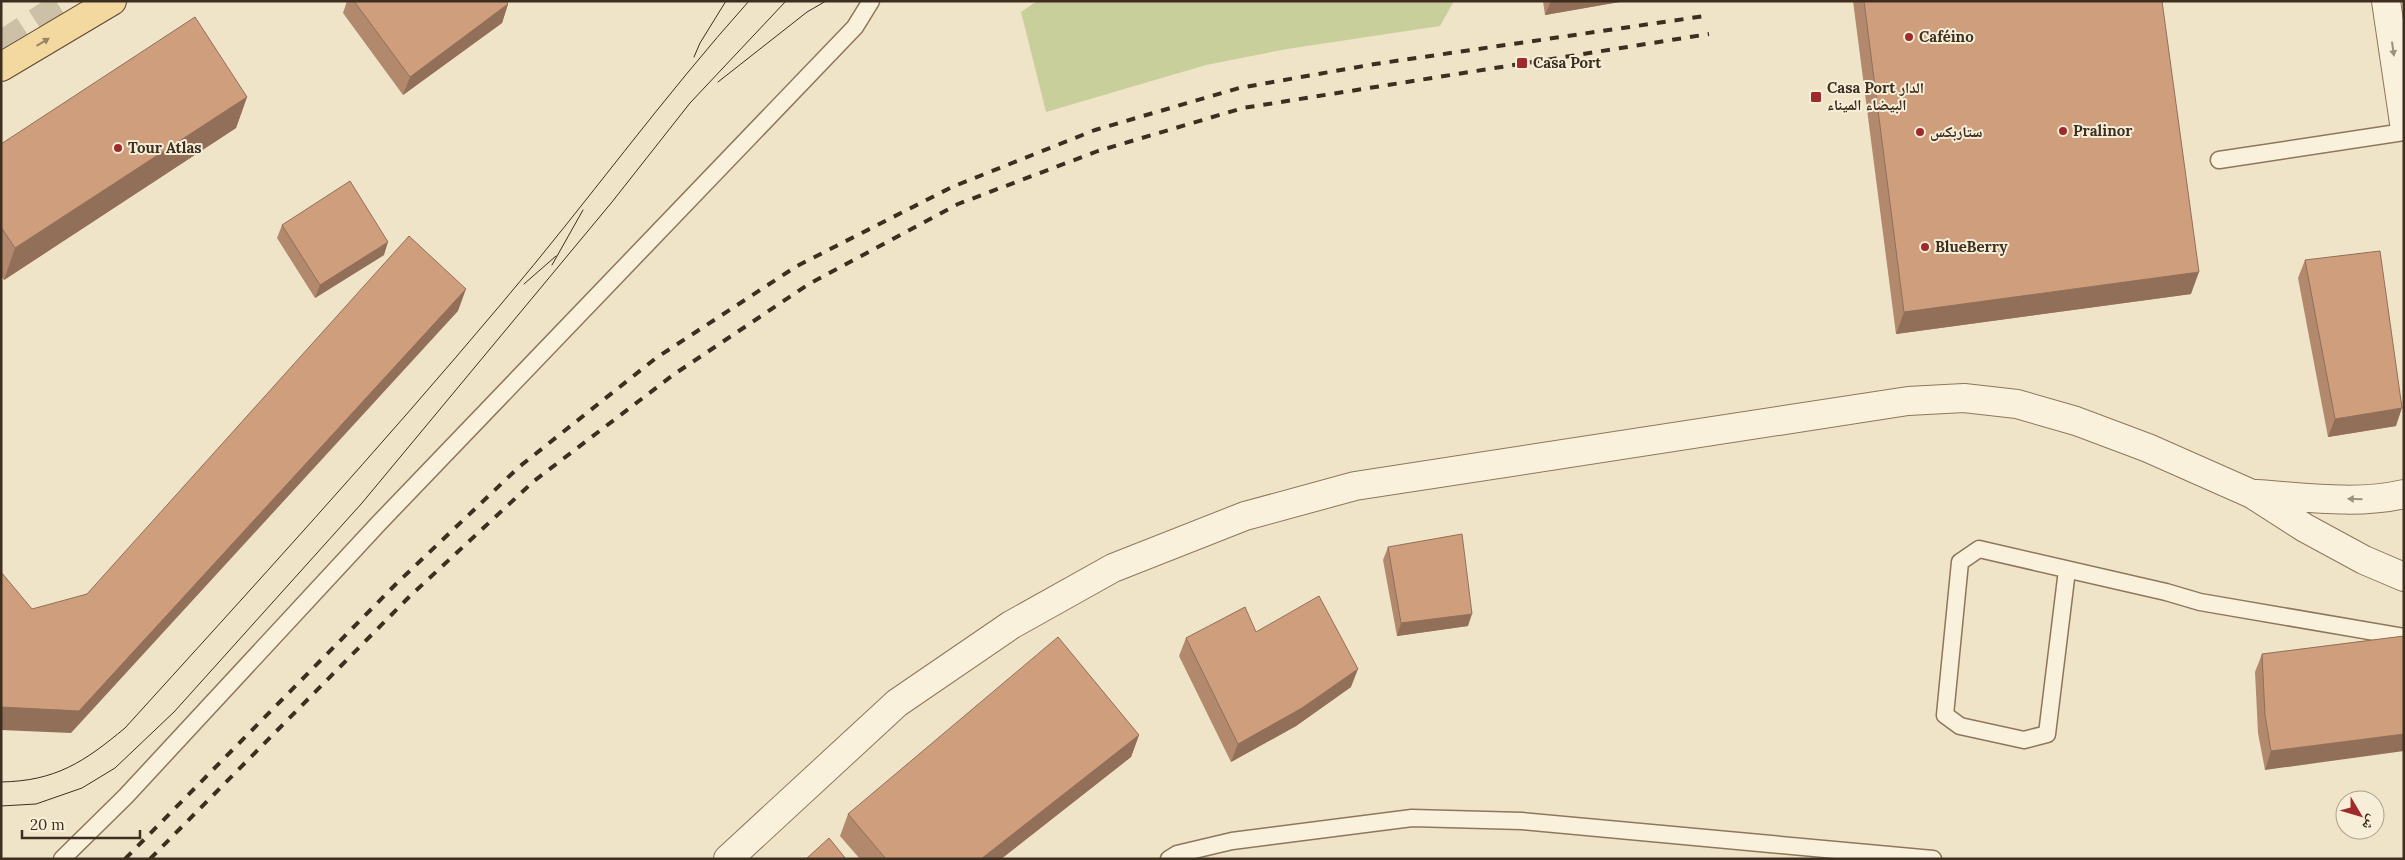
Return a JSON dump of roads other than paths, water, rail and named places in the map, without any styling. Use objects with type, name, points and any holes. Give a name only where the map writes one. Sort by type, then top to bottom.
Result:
[{"type":"main road","points":[[1,67],[112,1]]},
{"type":"street","points":[[2386,1],[2404,124]]},
{"type":"street","points":[[728,859],[897,703],[1011,625],[1113,568],[1245,516],[1355,486],[1879,405],[1964,398],[2017,404],[2076,421],[2148,448],[2252,494],[2305,528],[2356,556],[2404,577]]},
{"type":"street","points":[[2252,494],[2385,499],[2404,494]]},
{"type":"lane","points":[[62,859],[126,796],[379,523],[855,27],[870,1]]},
{"type":"lane","points":[[2219,160],[2404,132]]},
{"type":"lane","points":[[2067,570],[2047,734],[2024,740],[1960,726],[1945,715],[1960,562],[1979,549],[2067,570],[2200,602],[2404,637]]},
{"type":"lane","points":[[1169,859],[1177,854],[1232,841],[1412,818],[1522,821],[1933,859]]},
{"type":"tunnel","points":[[1,45],[69,1]]},
{"type":"tram line","points":[[694,57],[700,43],[726,1]]},
{"type":"tram line","points":[[1,782],[38,778],[68,767],[96,751],[125,728],[456,357],[533,266],[686,75],[749,1]]},
{"type":"tram line","points":[[1,806],[36,804],[82,788],[115,768],[174,712],[362,503],[612,202],[690,103],[786,1]]},
{"type":"tram line","points":[[718,82],[807,12],[826,1]]},
{"type":"tram line","points":[[552,265],[583,210]]},
{"type":"tram line","points":[[524,284],[556,256]]},
{"type":"railway","points":[[125,859],[396,584],[519,467],[656,358],[797,266],[952,187],[1095,130],[1239,88],[1375,64],[1705,16]]},
{"type":"railway","points":[[150,859],[409,597],[534,481],[673,375],[809,284],[958,204],[1098,151],[1243,108],[1709,34]]},
{"type":"place","name":"Caféino","points":[[1909,37]]},
{"type":"place","name":"Casa Port","points":[[1522,63]]},
{"type":"place","name":"Casa Port الدار البيضاء الميناء","points":[[1816,97]]},
{"type":"place","name":"Pralinor","points":[[2063,131]]},
{"type":"place","name":"ستاربكس","points":[[1920,132]]},
{"type":"place","name":"Tour Atlas","points":[[118,148]]},
{"type":"place","name":"BlueBerry","points":[[1925,247]]}]
